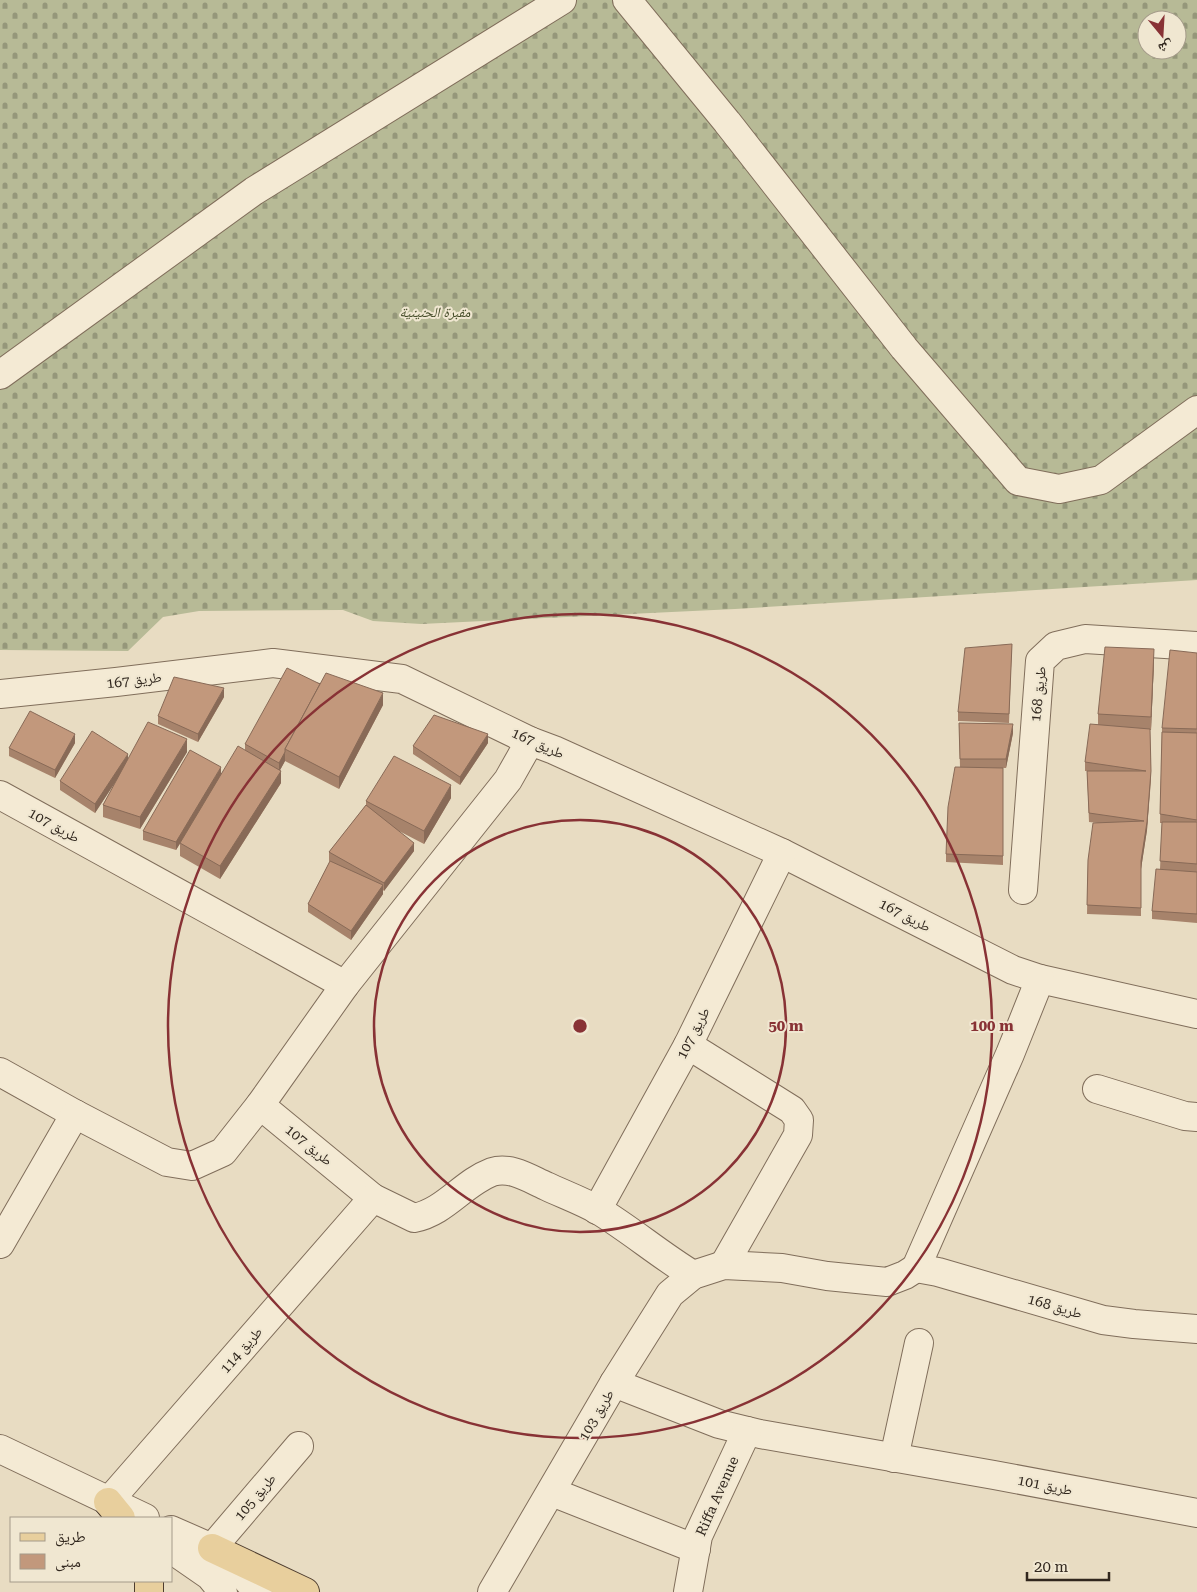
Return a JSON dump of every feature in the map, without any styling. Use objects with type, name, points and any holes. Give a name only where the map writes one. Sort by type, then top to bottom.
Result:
[{"type":"main road","points":[[212,1548],[305,1592]]},
{"type":"street","points":[[0,374],[254,191],[562,0]]},
{"type":"street","points":[[627,0],[728,122],[904,348],[1018,481],[1059,490],[1101,480],[1197,410]]},
{"type":"street","name":"طريق 168","points":[[1023,890],[1040,661],[1056,646],[1085,639],[1197,646]]},
{"type":"street","name":"طريق 167","points":[[0,694],[273,663],[402,679],[530,741],[782,853],[1013,970],[1040,979],[1197,1014]]},
{"type":"street","points":[[0,1072],[167,1162],[192,1166],[223,1152],[260,1105],[345,985],[508,780],[530,741]]},
{"type":"street","name":"طريق 107","points":[[0,795],[345,985]]},
{"type":"street","name":"طريق 107","points":[[597,1210],[688,1045],[782,853]]},
{"type":"street","points":[[688,1045],[792,1110],[799,1120],[798,1135],[724,1265],[782,1268],[827,1276],[887,1282],[905,1275],[916,1268],[1010,1054],[1040,979]]},
{"type":"street","points":[[1097,1088],[1185,1116],[1197,1117]]},
{"type":"street","name":"طريق 107","points":[[260,1105],[373,1198],[414,1218],[434,1212],[475,1182],[493,1172],[512,1171],[597,1210],[693,1275]]},
{"type":"street","points":[[0,1244],[75,1114]]},
{"type":"street","name":"طريق 114","points":[[115,1510],[373,1198]]},
{"type":"street","name":"طريق 103","points":[[492,1592],[614,1383],[670,1294],[693,1275],[724,1265]]},
{"type":"street","name":"طريق 168","points":[[916,1268],[938,1272],[1103,1320],[1197,1329]]},
{"type":"street","points":[[894,1458],[919,1343]]},
{"type":"street","name":"طريق 101","points":[[614,1383],[720,1424],[747,1431],[1197,1513]]},
{"type":"street","name":"Riffa Avenue","points":[[688,1592],[698,1536],[747,1431]]},
{"type":"street","name":"طريق 105","points":[[212,1548],[299,1446]]},
{"type":"street","points":[[0,1449],[128,1517]]},
{"type":"street","points":[[552,1492],[696,1549]]},
{"type":"street","points":[[115,1510],[141,1517]]},
{"type":"street","points":[[172,1530],[212,1548],[234,1565],[258,1592]]},
{"type":"street","points":[[172,1550],[210,1576],[223,1592]]},
{"type":"green space","name":"مقبرة الحنينية","points":[[0,0],[1197,0],[1197,580],[735,609],[421,624],[373,621],[343,610],[199,611],[163,617],[128,651],[0,650]]},
{"type":"building","points":[[1012,644],[1009,714],[958,712],[965,648]]},
{"type":"building","points":[[1105,647],[1154,649],[1151,717],[1098,714]]},
{"type":"building","points":[[1170,650],[1197,653],[1197,729],[1162,728]]},
{"type":"building","points":[[287,668],[320,684],[279,763],[245,744]]},
{"type":"building","points":[[326,673],[383,693],[339,777],[285,749]]},
{"type":"building","points":[[174,677],[224,688],[198,734],[158,716]]},
{"type":"building","points":[[30,711],[75,734],[55,770],[9,748]]},
{"type":"building","points":[[434,715],[488,734],[460,777],[413,746]]},
{"type":"building","points":[[148,722],[187,739],[140,817],[103,805]]},
{"type":"building","points":[[959,723],[1013,724],[1006,759],[960,759]]},
{"type":"building","points":[[1090,724],[1150,729],[1151,771],[1147,822],[1141,861],[1141,908],[1087,905],[1088,860],[1093,823],[1144,821],[1089,813],[1087,771],[1146,771],[1085,762]]},
{"type":"building","points":[[92,731],[128,754],[95,804],[60,781]]},
{"type":"building","points":[[1162,732],[1197,733],[1197,820],[1160,814]]},
{"type":"building","points":[[238,746],[281,771],[220,866],[180,843]]},
{"type":"building","points":[[190,750],[221,767],[176,842],[143,831]]},
{"type":"building","points":[[394,756],[451,785],[424,831],[366,801]]},
{"type":"building","points":[[955,767],[1003,768],[1003,856],[946,854],[948,807]]},
{"type":"building","points":[[366,805],[414,843],[384,883],[329,852]]},
{"type":"building","points":[[1162,822],[1197,822],[1197,864],[1160,861]]},
{"type":"building","points":[[330,861],[383,885],[351,931],[308,904]]},
{"type":"building","points":[[1156,869],[1197,872],[1197,914],[1152,911]]}]
